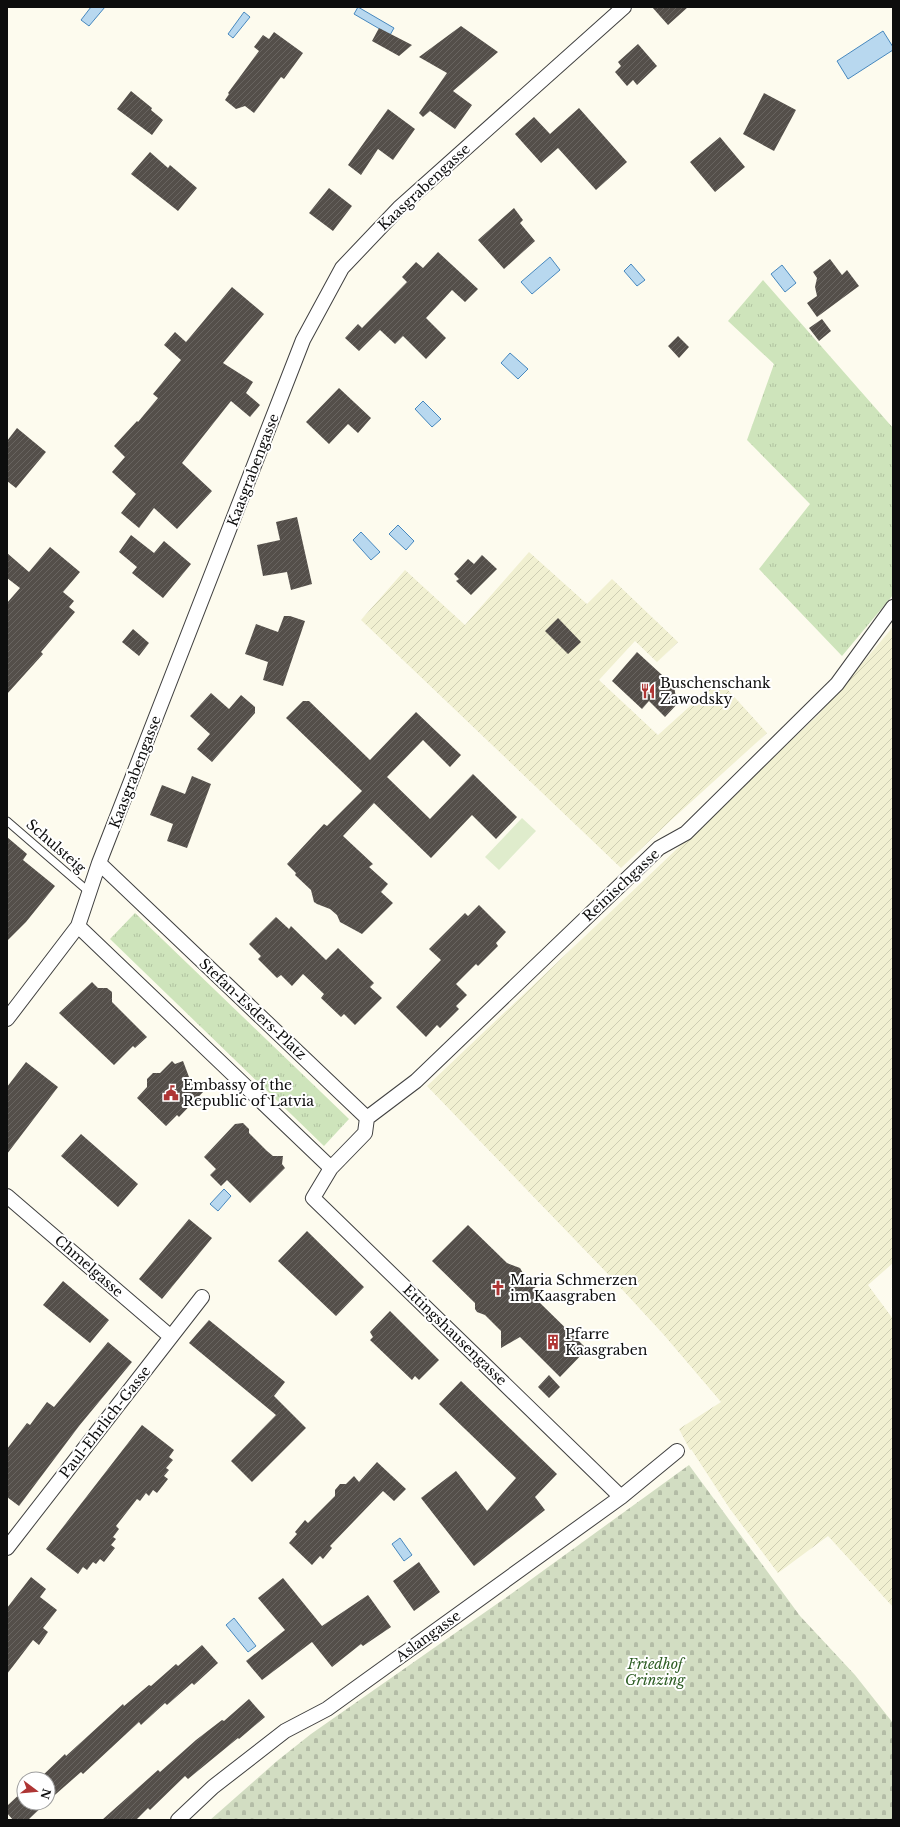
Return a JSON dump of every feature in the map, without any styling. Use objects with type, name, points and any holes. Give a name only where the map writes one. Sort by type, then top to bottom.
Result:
[{"type":"street","name":"Kaasgrabengasse","points":[[7,1019],[78,926],[88,891],[304,340],[342,268],[398,208],[624,7]]},
{"type":"street","name":"Reinischgasse","points":[[367,1118],[416,1081],[659,848],[686,833],[838,684],[893,607]]},
{"type":"street","name":"Stefan-Esders-Platz","points":[[99,863],[367,1118]]},
{"type":"street","points":[[78,926],[331,1168],[365,1133],[367,1118]]},
{"type":"street","name":"Ettingshausengasse","points":[[331,1168],[314,1198],[621,1496]]},
{"type":"street","name":"Chmelgasse","points":[[7,1196],[171,1336]]},
{"type":"street","name":"Paul-Ehrlich-Gasse","points":[[7,1548],[202,1297]]},
{"type":"street","name":"Aslangasse","points":[[178,1820],[213,1788],[285,1731],[327,1709],[621,1496],[677,1451]]},
{"type":"lane","name":"Schulsteig","points":[[7,821],[88,891]]},
{"type":"green space","points":[[763,280],[893,428],[893,595],[842,656],[759,569],[810,504],[747,440],[774,364],[728,321]]},
{"type":"green space","points":[[529,552],[587,604],[612,579],[678,642],[657,662],[635,641],[599,680],[658,735],[719,680],[767,733],[621,868],[361,620],[405,570],[465,625]]},
{"type":"green space","points":[[893,627],[893,1263],[868,1285],[893,1319],[893,1607],[828,1536],[778,1573],[730,1509],[691,1449],[690,1450],[679,1429],[721,1402],[664,1335],[606,1272],[427,1086],[819,714]]},
{"type":"green space","points":[[522,818],[536,831],[499,870],[485,857]]},
{"type":"green space","points":[[135,913],[349,1119],[324,1146],[110,939]]},
{"type":"green space","name":"Friedhof Grinzing","points":[[689,1465],[800,1616],[855,1675],[893,1723],[893,1820],[210,1820],[277,1761],[311,1734],[511,1594]]},
{"type":"water","points":[[91,7],[105,7],[89,26],[81,20]]},
{"type":"water","points":[[358,7],[394,28],[390,35],[354,14]]},
{"type":"water","points":[[244,12],[250,17],[233,38],[228,34]]},
{"type":"water","points":[[883,31],[893,47],[893,50],[848,79],[837,61]]},
{"type":"water","points":[[550,257],[560,270],[532,294],[521,282]]},
{"type":"water","points":[[631,264],[645,280],[637,286],[624,271]]},
{"type":"water","points":[[782,265],[796,283],[785,292],[771,274]]},
{"type":"water","points":[[510,353],[528,369],[518,379],[501,363]]},
{"type":"water","points":[[423,401],[441,419],[432,427],[415,409]]},
{"type":"water","points":[[398,525],[414,541],[406,550],[389,534]]},
{"type":"water","points":[[361,532],[380,552],[371,560],[353,540]]},
{"type":"water","points":[[224,1189],[231,1196],[218,1211],[210,1204]]},
{"type":"water","points":[[400,1538],[412,1555],[404,1561],[392,1544]]},
{"type":"water","points":[[234,1618],[256,1646],[248,1652],[226,1625]]},
{"type":"building","points":[[652,7],[688,7],[668,25]]},
{"type":"building","points":[[461,26],[498,52],[453,91],[472,105],[455,129],[430,111],[423,117],[419,113],[447,73],[419,57]]},
{"type":"building","points":[[379,28],[412,45],[399,56],[372,41]]},
{"type":"building","points":[[274,32],[303,53],[284,79],[281,77],[254,113],[245,106],[236,109],[225,100],[229,94],[228,93],[259,51],[254,47],[263,35],[269,39]]},
{"type":"building","points":[[638,44],[657,66],[637,85],[633,80],[627,86],[615,72],[621,66],[618,62]]},
{"type":"building","points":[[131,91],[152,108],[151,110],[163,120],[152,135],[117,109]]},
{"type":"building","points":[[764,93],[796,110],[774,151],[743,134]]},
{"type":"building","points":[[579,108],[627,162],[596,190],[558,148],[541,163],[515,134],[534,117],[550,134]]},
{"type":"building","points":[[388,109],[415,129],[393,160],[378,149],[361,175],[348,165]]},
{"type":"building","points":[[720,137],[745,167],[715,192],[690,162]]},
{"type":"building","points":[[150,152],[168,168],[170,165],[197,188],[178,211],[131,174]]},
{"type":"building","points":[[329,188],[352,206],[333,231],[309,213]]},
{"type":"building","points":[[514,208],[523,220],[520,223],[535,241],[504,269],[478,240]]},
{"type":"building","points":[[438,252],[478,289],[465,302],[452,290],[426,318],[446,338],[426,359],[403,336],[395,344],[380,330],[359,351],[345,338],[358,324],[362,328],[407,282],[402,277],[416,262],[423,268]]},
{"type":"building","points":[[830,259],[842,275],[847,270],[859,286],[817,317],[807,303],[817,296],[815,287],[817,278],[813,272]]},
{"type":"building","points":[[232,287],[264,314],[223,363],[253,382],[246,393],[260,405],[250,417],[231,401],[182,463],[212,491],[177,529],[154,508],[139,528],[121,513],[136,494],[112,472],[125,457],[114,446],[137,421],[138,422],[158,398],[153,394],[181,360],[164,345],[175,332],[186,342]]},
{"type":"building","points":[[822,319],[831,331],[819,341],[809,328]]},
{"type":"building","points":[[678,336],[689,347],[679,358],[668,346]]},
{"type":"building","points":[[339,388],[371,418],[358,433],[348,424],[329,444],[306,422]]},
{"type":"building","points":[[17,428],[46,452],[16,488],[7,481],[7,441]]},
{"type":"building","points":[[297,517],[312,584],[291,590],[287,572],[263,576],[257,545],[280,540],[276,522]]},
{"type":"building","points":[[131,535],[154,553],[164,541],[191,564],[163,598],[132,573],[137,567],[119,552]]},
{"type":"building","points":[[50,547],[80,572],[63,592],[74,601],[69,607],[75,612],[41,652],[43,654],[7,694],[7,603],[20,588],[7,578],[7,553],[29,572]]},
{"type":"building","points":[[482,555],[497,569],[471,595],[456,581],[459,579],[454,574],[468,559],[474,564]]},
{"type":"building","points":[[284,616],[290,616],[305,621],[283,686],[263,680],[268,662],[245,654],[256,624],[278,632]]},
{"type":"building","points":[[558,618],[581,642],[568,654],[545,631]]},
{"type":"building","points":[[133,629],[149,643],[139,656],[122,642]]},
{"type":"building","points":[[637,652],[674,686],[676,698],[679,702],[665,717],[649,701],[642,709],[612,681]]},
{"type":"building","points":[[211,693],[229,709],[241,695],[255,707],[255,713],[212,762],[197,749],[210,734],[190,716]]},
{"type":"building","points":[[303,701],[309,701],[370,760],[416,712],[461,755],[450,767],[423,740],[387,777],[430,819],[473,774],[517,817],[496,839],[472,815],[431,858],[374,803],[343,836],[373,864],[369,867],[388,884],[381,892],[393,903],[362,934],[340,922],[337,915],[330,909],[314,902],[311,890],[295,875],[296,873],[287,864],[324,824],[327,826],[362,791],[286,718]]},
{"type":"building","points":[[192,776],[211,784],[187,848],[167,841],[173,824],[150,815],[162,785],[185,794]]},
{"type":"building","points":[[7,837],[27,854],[23,860],[55,886],[26,922],[7,941]]},
{"type":"building","points":[[479,905],[506,932],[496,943],[498,946],[478,966],[476,964],[456,984],[467,995],[456,1006],[459,1009],[440,1028],[437,1025],[426,1037],[396,1007],[441,960],[429,949],[465,913],[468,916]]},
{"type":"building","points":[[276,917],[289,929],[291,926],[326,960],[338,948],[374,983],[370,987],[382,998],[355,1025],[344,1014],[341,1017],[321,998],[324,994],[303,974],[292,986],[281,975],[277,978],[258,959],[261,956],[249,944]]},
{"type":"building","points":[[92,982],[98,988],[107,988],[112,992],[112,1002],[147,1037],[135,1048],[133,1046],[114,1065],[59,1013]]},
{"type":"building","points":[[172,1061],[175,1064],[183,1061],[189,1077],[204,1091],[179,1117],[177,1115],[166,1126],[137,1098],[147,1087],[147,1079],[153,1073],[160,1073]]},
{"type":"building","points":[[26,1062],[58,1087],[7,1154],[7,1087]]},
{"type":"building","points":[[243,1123],[249,1129],[249,1133],[273,1156],[283,1156],[282,1164],[285,1168],[250,1203],[227,1180],[221,1186],[210,1175],[216,1169],[204,1157],[235,1124]]},
{"type":"building","points":[[81,1134],[138,1184],[118,1207],[61,1156]]},
{"type":"building","points":[[189,1219],[212,1238],[162,1299],[139,1279]]},
{"type":"building","name":"Maria Schmerzen im Kaasgraben","points":[[468,1225],[507,1263],[520,1268],[527,1280],[542,1294],[537,1300],[587,1349],[560,1377],[520,1337],[501,1348],[501,1331],[485,1315],[477,1312],[475,1309],[475,1303],[432,1261]]},
{"type":"building","points":[[307,1231],[364,1287],[336,1316],[278,1261]]},
{"type":"building","points":[[63,1281],[109,1320],[90,1343],[43,1305]]},
{"type":"building","points":[[390,1311],[439,1360],[419,1380],[415,1376],[412,1380],[370,1340],[373,1337],[370,1332]]},
{"type":"building","points":[[209,1320],[285,1382],[274,1396],[306,1428],[252,1482],[231,1461],[276,1415],[189,1343]]},
{"type":"building","points":[[108,1342],[132,1362],[79,1426],[19,1506],[7,1497],[7,1449],[27,1423],[30,1425],[47,1402],[54,1407]]},
{"type":"building","points":[[549,1375],[560,1387],[549,1398],[538,1387]]},
{"type":"building","points":[[461,1381],[557,1474],[535,1497],[545,1510],[474,1566],[421,1498],[456,1471],[487,1511],[516,1478],[439,1404]]},
{"type":"building","points":[[142,1425],[174,1450],[169,1457],[173,1460],[166,1468],[169,1470],[164,1476],[168,1479],[157,1493],[153,1490],[149,1496],[146,1493],[140,1501],[137,1499],[116,1526],[119,1529],[113,1537],[116,1539],[111,1545],[115,1548],[104,1562],[100,1559],[96,1564],[93,1562],[87,1570],[83,1567],[78,1574],[46,1549]]},
{"type":"building","points":[[377,1462],[406,1489],[394,1501],[383,1491],[330,1546],[332,1548],[323,1559],[320,1556],[312,1565],[289,1543],[297,1534],[295,1532],[305,1520],[308,1523],[335,1496],[335,1490],[340,1484],[346,1484],[354,1476],[359,1482]]},
{"type":"building","points":[[419,1562],[440,1592],[414,1611],[393,1581]]},
{"type":"building","points":[[31,1577],[46,1589],[40,1597],[57,1610],[43,1628],[48,1632],[39,1645],[33,1640],[7,1674],[7,1608]]},
{"type":"building","points":[[283,1578],[322,1626],[368,1595],[391,1627],[363,1646],[361,1644],[332,1667],[312,1642],[262,1680],[246,1661],[285,1630],[258,1598]]},
{"type":"building","points":[[202,1645],[218,1663],[194,1685],[192,1683],[167,1705],[165,1703],[141,1725],[139,1722],[83,1774],[81,1772],[56,1794],[56,1771],[47,1771],[123,1704],[124,1706],[149,1685],[151,1686],[176,1664],[178,1666]]},
{"type":"building","points":[[249,1699],[265,1717],[239,1739],[238,1738],[188,1779],[185,1776],[150,1810],[148,1808],[136,1820],[102,1820],[158,1770],[160,1772],[196,1740],[222,1720],[224,1721]]},
{"type":"building","points":[[16,1798],[16,1811],[38,1811],[28,1820],[13,1820],[7,1813],[7,1806]]},
{"type":"place","name":"Buschenschank Zawodsky","points":[[648,691]]},
{"type":"place","name":"Embassy of the Republic of Latvia","points":[[171,1093]]},
{"type":"place","name":"Maria Schmerzen im Kaasgraben","points":[[498,1288]]},
{"type":"place","name":"Pfarre Kaasgraben","points":[[553,1342]]}]
